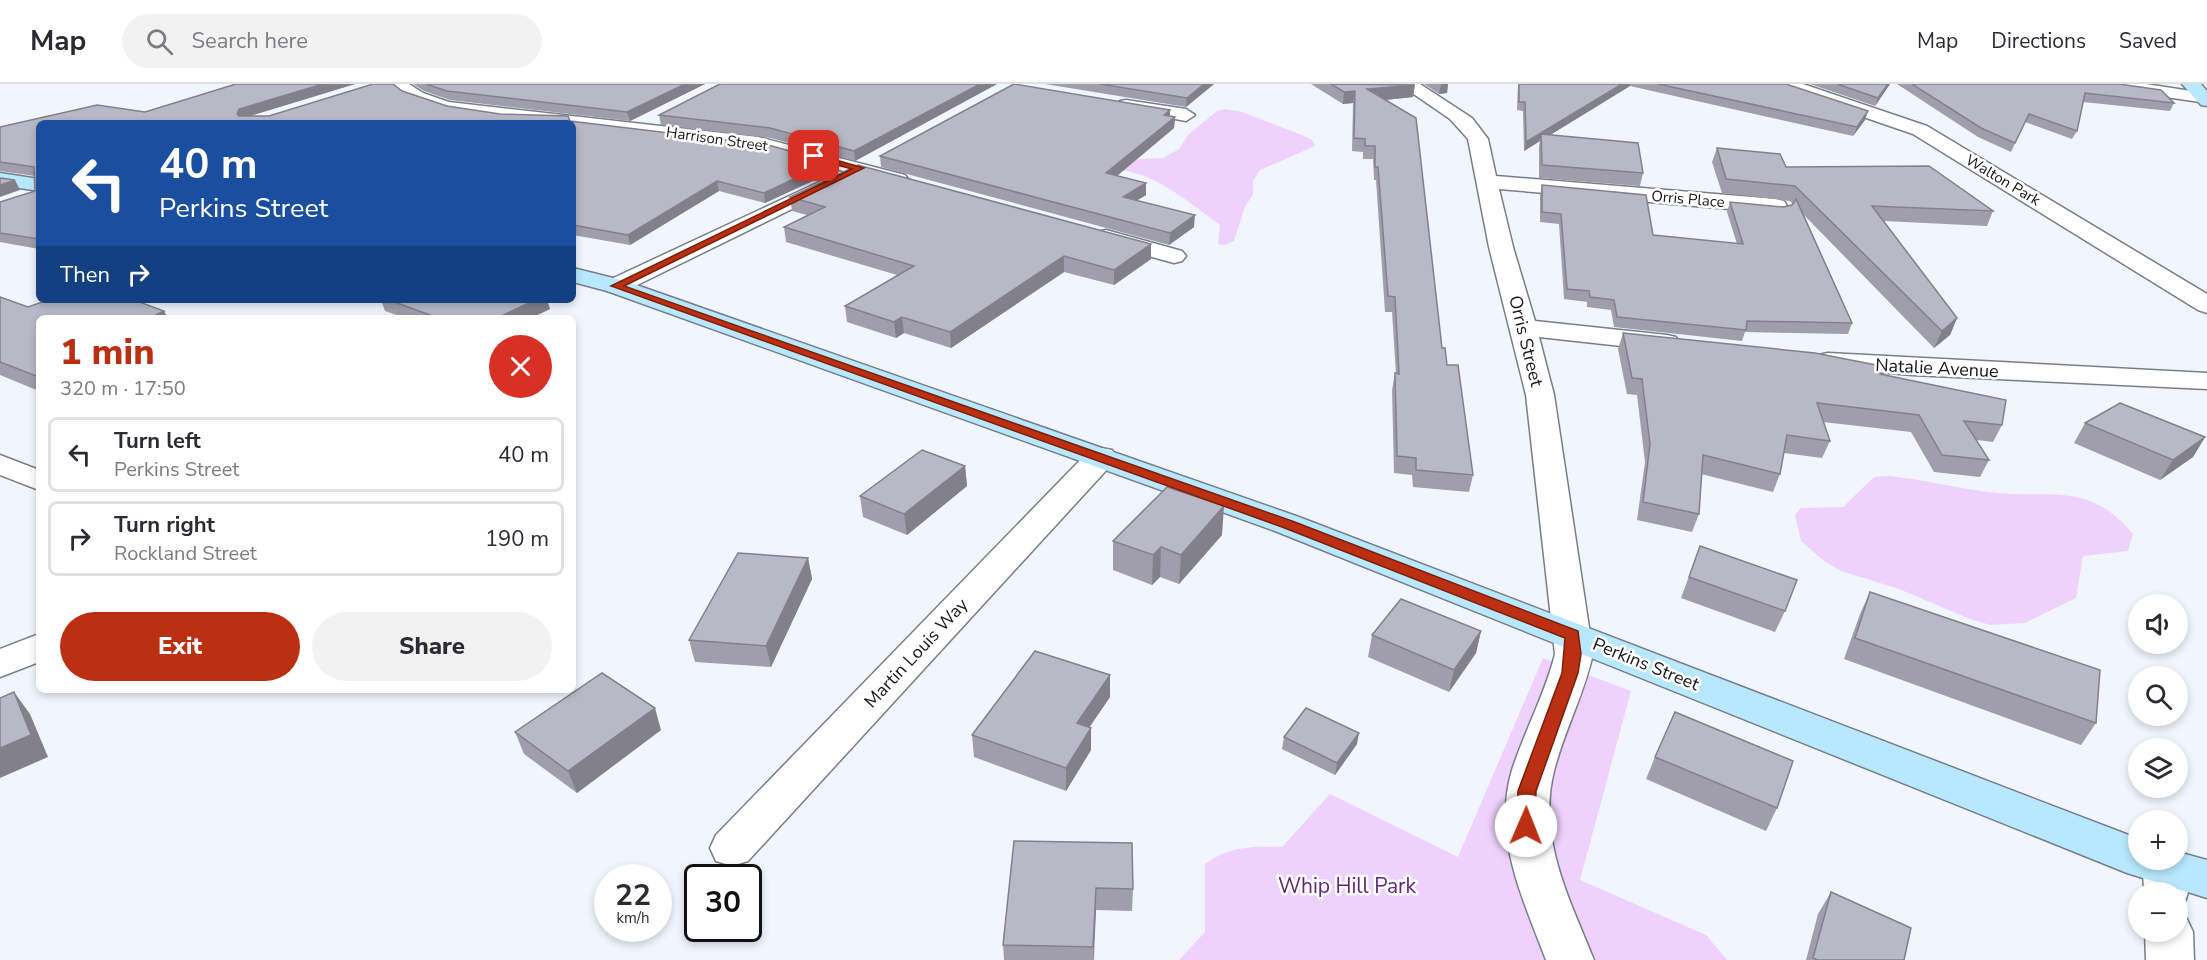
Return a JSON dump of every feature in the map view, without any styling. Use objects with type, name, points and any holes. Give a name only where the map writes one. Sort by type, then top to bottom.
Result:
[{"type":"street","name":"Harrison Street","points":[[397,84],[417,98],[447,107],[564,120]]},
{"type":"street","name":"Orris Street","points":[[1408,84],[1471,129],[1480,146],[1501,247],[1540,395],[1574,654],[1570,673],[1533,770],[1524,813],[1527,839],[1570,960]]},
{"type":"street","name":"Walton Park","points":[[1785,84],[1888,117],[1920,130],[2207,305]]},
{"type":"street","points":[[2110,84],[2206,99]]},
{"type":"street","points":[[2191,84],[2206,99]]},
{"type":"street","points":[[1105,101],[1186,115]]},
{"type":"street","points":[[636,128],[665,114]]},
{"type":"street","name":"Harrison Street","points":[[576,121],[758,143],[912,183]]},
{"type":"street","points":[[616,286],[880,157]]},
{"type":"street","points":[[0,179],[36,185]]},
{"type":"street","name":"Orris Place","points":[[1487,182],[1780,207]]},
{"type":"street","points":[[10,203],[36,194]]},
{"type":"street","points":[[1090,233],[1174,256]]},
{"type":"street","name":"Perkins Street","points":[[576,276],[616,286],[1101,457],[1402,567],[2164,871]]},
{"type":"street","points":[[1524,328],[1691,346]]},
{"type":"street","name":"Natalie Avenue","points":[[1798,357],[1912,367],[2207,381]]},
{"type":"street","name":"Martin Louis Way","points":[[732,848],[1101,457]]},
{"type":"street","points":[[0,464],[36,480]]},
{"type":"street","points":[[0,664],[36,648]]},
{"type":"street","points":[[2169,942],[2170,960]]},
{"type":"green space","points":[[1225,109],[1242,112],[1304,136],[1312,140],[1315,146],[1260,170],[1253,181],[1253,195],[1245,206],[1234,241],[1225,245],[1218,244],[1220,225],[1172,190],[1141,175],[1104,166],[1125,160],[1163,158],[1179,149],[1188,135],[1217,111]]},
{"type":"green space","points":[[1888,476],[1988,492],[2066,495],[2083,499],[2100,505],[2133,534],[2128,551],[2083,556],[2076,598],[2025,623],[1990,625],[1899,589],[1841,571],[1824,561],[1801,541],[1795,515],[1801,508],[1843,507],[1874,477]]},
{"type":"green space","name":"Whip Hill Park","points":[[1543,658],[1631,691],[1580,880],[1706,935],[1727,960],[1179,960],[1205,932],[1205,864],[1232,850],[1282,847],[1330,794],[1458,857]]},
{"type":"building","points":[[236,84],[323,84],[239,109],[237,114],[239,116],[269,116],[373,84],[393,84],[402,91],[447,106],[500,114],[568,116],[570,120],[36,120],[36,239],[0,233],[0,202],[35,191],[34,167],[0,162],[0,127],[97,105],[145,112]]},
{"type":"building","points":[[426,84],[685,84],[627,112],[447,91]]},
{"type":"building","points":[[720,84],[980,84],[854,151],[770,128],[659,115]]},
{"type":"building","points":[[1014,84],[1170,110],[1164,115],[1175,117],[1106,173],[1146,183],[1123,197],[1195,215],[1170,233],[880,156]]},
{"type":"building","points":[[1100,84],[1204,84],[1187,98]]},
{"type":"building","points":[[1331,84],[1415,85],[1367,89],[1416,118],[1442,348],[1445,348],[1447,365],[1458,365],[1473,475],[1416,470],[1416,458],[1397,456],[1395,373],[1399,374],[1395,297],[1388,296],[1378,167],[1375,167],[1375,146],[1365,146],[1365,139],[1354,138],[1355,91],[1344,92]]},
{"type":"building","points":[[1519,84],[1622,84],[1526,142],[1525,102],[1519,102]]},
{"type":"building","points":[[1658,84],[1786,84],[1868,111],[1857,127]]},
{"type":"building","points":[[1837,84],[1888,84],[1878,98]]},
{"type":"building","points":[[1912,84],[2119,84],[2161,90],[2174,103],[2085,93],[2077,131],[2029,114],[2015,143],[1981,128]]},
{"type":"building","points":[[576,122],[768,145],[830,162],[764,193],[717,181],[628,235],[576,226]]},
{"type":"building","points":[[1541,134],[1638,143],[1643,173],[1542,165]]},
{"type":"building","points":[[1717,148],[1780,154],[1786,167],[1929,166],[1993,211],[1872,206],[1957,318],[1942,331],[1795,186],[1726,179]]},
{"type":"building","points":[[858,165],[1151,244],[1114,270],[1064,256],[950,332],[902,317],[894,322],[845,306],[914,266],[784,227],[825,207],[790,197]]},
{"type":"building","points":[[0,178],[15,180],[0,185]]},
{"type":"building","points":[[1542,185],[1646,195],[1653,235],[1743,244],[1730,202],[1783,207],[1792,205],[1796,199],[1852,323],[1747,321],[1746,330],[1617,317],[1614,300],[1590,297],[1589,291],[1567,289],[1561,214],[1542,212]]},
{"type":"building","points":[[0,297],[28,307],[39,303],[142,303],[164,311],[156,315],[36,315],[36,376],[0,362]]},
{"type":"building","points":[[397,303],[529,303],[503,315],[430,315]]},
{"type":"building","points":[[1623,333],[1815,353],[1876,365],[1880,374],[2006,400],[2002,425],[1964,421],[1989,460],[1942,455],[1919,415],[1817,403],[1830,441],[1787,435],[1780,474],[1703,455],[1699,514],[1643,502],[1650,444],[1642,379],[1632,378]]},
{"type":"building","points":[[2120,403],[2205,437],[2173,460],[2085,423]]},
{"type":"building","points":[[922,450],[965,466],[904,514],[860,496]]},
{"type":"building","points":[[1167,487],[1224,506],[1181,555],[1161,547],[1153,555],[1113,541]]},
{"type":"building","points":[[1700,546],[1797,580],[1785,611],[1689,577]]},
{"type":"building","points":[[738,553],[808,558],[766,646],[689,640]]},
{"type":"building","points":[[1870,592],[2100,670],[2096,723],[1855,638]]},
{"type":"building","points":[[1401,599],[1481,631],[1454,670],[1372,635]]},
{"type":"building","points":[[1035,651],[1110,675],[1077,723],[1091,728],[1066,768],[972,735]]},
{"type":"building","points":[[602,673],[655,708],[568,771],[515,732],[573,693],[576,693],[576,691]]},
{"type":"building","points":[[14,692],[31,735],[0,748],[0,698]]},
{"type":"building","points":[[1306,708],[1359,733],[1337,763],[1284,737]]},
{"type":"building","points":[[1675,712],[1793,761],[1777,808],[1655,757]]},
{"type":"building","points":[[1014,841],[1132,843],[1133,889],[1096,888],[1093,947],[1003,945]]},
{"type":"building","points":[[1831,892],[1911,928],[1904,960],[1818,960],[1813,958]]},
{"type":"route","points":[[814,156],[860,168],[616,286],[1287,524],[1573,635],[1574,654],[1570,673],[1527,791],[1524,813],[1526,826]]}]
